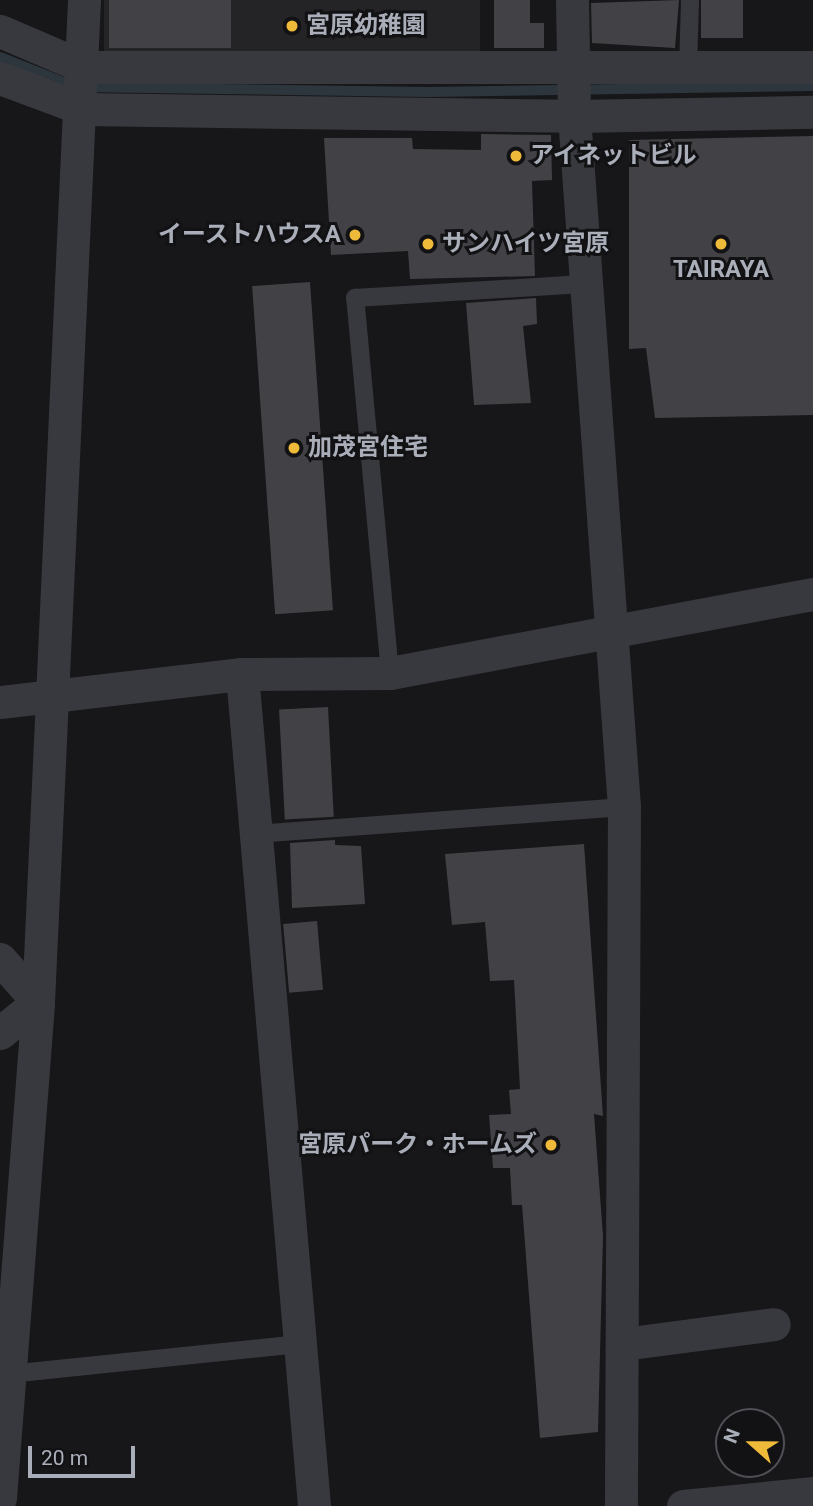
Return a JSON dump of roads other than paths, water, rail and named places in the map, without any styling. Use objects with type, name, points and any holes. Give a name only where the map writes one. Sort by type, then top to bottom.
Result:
[{"type":"street","points":[[0,1498],[38,1002],[83,107],[84,0]]},
{"type":"street","points":[[572,0],[571,72],[587,284],[607,636],[624,807],[621,1506]]},
{"type":"street","points":[[0,31],[83,68],[571,72],[813,67]]},
{"type":"street","points":[[0,78],[83,107],[574,115],[813,112]]},
{"type":"street","points":[[0,702],[242,674],[390,673],[607,636],[813,594]]},
{"type":"street","points":[[242,674],[314,1506]]},
{"type":"street","points":[[0,960],[38,1002]]},
{"type":"street","points":[[0,1033],[38,1002]]},
{"type":"street","points":[[623,1344],[774,1324]]},
{"type":"street","points":[[682,1506],[813,1493]]},
{"type":"lane","points":[[688,69],[690,0]]},
{"type":"lane","points":[[390,673],[355,298],[587,284]]},
{"type":"lane","points":[[255,834],[624,807]]},
{"type":"lane","points":[[9,1374],[299,1343]]},
{"type":"waterway","points":[[0,57],[76,87],[428,92],[813,86]]},
{"type":"place","name":"宮原幼稚園","points":[[292,26]]},
{"type":"place","name":"アイネットビル","points":[[516,156]]},
{"type":"place","name":"イーストハウスA","points":[[355,235]]},
{"type":"place","name":"サンハイツ宮原","points":[[428,244]]},
{"type":"place","name":"TAIRAYA","points":[[721,244]]},
{"type":"place","name":"加茂宮住宅","points":[[294,448]]},
{"type":"place","name":"宮原パーク・ホームズ","points":[[551,1145]]}]
